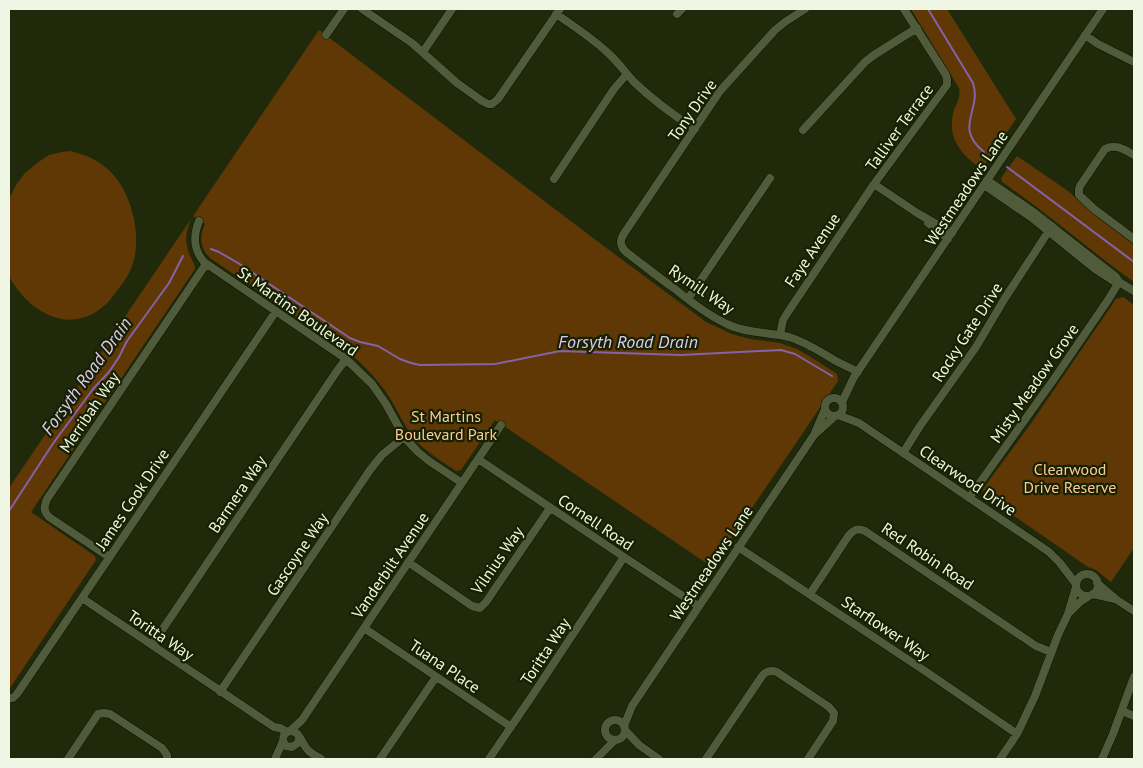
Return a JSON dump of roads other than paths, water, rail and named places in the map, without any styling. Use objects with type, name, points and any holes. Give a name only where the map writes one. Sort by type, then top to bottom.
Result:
[{"type":"street","points":[[326,35],[344,9]]},
{"type":"street","points":[[362,9],[423,52],[457,83],[482,102],[492,104],[501,95],[558,11],[600,46],[657,102],[695,129]]},
{"type":"street","points":[[423,52],[452,9]]},
{"type":"street","name":"Tony Drive","points":[[620,243],[720,91],[776,30],[805,9]]},
{"type":"street","name":"Talliver Terrace","points":[[874,184],[947,82],[946,75],[904,9]]},
{"type":"street","name":"Westmeadows Lane","points":[[842,404],[854,377],[1103,9]]},
{"type":"street","points":[[803,130],[865,62],[917,28]]},
{"type":"street","points":[[1085,35],[1098,44],[1134,62]]},
{"type":"street","points":[[554,179],[614,89],[627,74]]},
{"type":"street","points":[[1134,155],[1112,146],[1105,149],[1078,192],[1094,209],[1134,239]]},
{"type":"street","points":[[688,299],[770,178]]},
{"type":"street","points":[[986,183],[1032,211],[1051,229],[1134,292]]},
{"type":"street","points":[[874,184],[950,236]]},
{"type":"street","name":"Faye Avenue","points":[[780,335],[783,320],[874,184]]},
{"type":"street","name":"St Martins Boulevard","points":[[199,221],[194,241],[196,251],[206,264],[346,359],[372,384],[386,404],[404,437],[423,456],[462,483]]},
{"type":"street","name":"Rocky Gate Drive","points":[[903,453],[976,347],[1005,298],[1051,229]]},
{"type":"street","name":"Rymill Way","points":[[620,243],[626,252],[712,316],[731,326],[748,331],[780,335],[806,344],[834,360],[854,377]]},
{"type":"street","name":"Merribah Way","points":[[109,557],[49,517],[44,510],[44,505],[206,264]]},
{"type":"street","name":"Misty Meadow Grove","points":[[969,498],[1049,387],[1119,282]]},
{"type":"street","name":"James Cook Drive","points":[[9,698],[13,698],[17,694],[276,311]]},
{"type":"street","name":"Barmera Way","points":[[152,645],[346,359]]},
{"type":"street","name":"Westmeadows Lane","points":[[828,400],[854,377]]},
{"type":"street","points":[[838,399],[842,404],[843,410],[837,416],[829,415],[824,409],[828,400],[838,399]]},
{"type":"street","name":"Clearwood Drive","points":[[842,404],[859,423],[1048,552],[1060,563],[1076,586]]},
{"type":"street","name":"Westmeadows Lane","points":[[625,728],[632,706],[814,435],[824,409]]},
{"type":"street","name":"Westmeadows Lane","points":[[814,435],[837,416]]},
{"type":"street","name":"Clearwood Drive","points":[[837,416],[859,423]]},
{"type":"street","name":"Vanderbilt Avenue","points":[[276,759],[286,736],[302,720],[501,425]]},
{"type":"street","name":"Gascoyne Way","points":[[220,692],[374,465],[382,455],[404,437]]},
{"type":"street","name":"Cornell Road","points":[[478,459],[698,606]]},
{"type":"street","name":"Vilnius Way","points":[[408,562],[472,606],[480,608],[550,508]]},
{"type":"street","name":"Red Robin Road","points":[[810,594],[849,535],[854,530],[861,529],[1036,646],[1051,652]]},
{"type":"street","name":"Starflower Way","points":[[738,547],[1017,734]]},
{"type":"street","name":"Toritta Way","points":[[488,759],[624,557]]},
{"type":"street","name":"Clearwood Drive","points":[[1060,563],[1083,575]]},
{"type":"street","points":[[1000,759],[1017,734],[1035,696],[1051,652],[1068,614],[1078,579],[1087,574],[1093,577],[1097,583],[1117,600],[1134,611]]},
{"type":"street","points":[[1068,614],[1097,589],[1097,583]]},
{"type":"street","points":[[1076,586],[1081,594],[1117,600]]},
{"type":"street","name":"Toritta Way","points":[[82,598],[286,736]]},
{"type":"street","name":"Tuana Place","points":[[364,628],[511,727]]},
{"type":"street","points":[[706,759],[762,676],[766,672],[771,671],[777,672],[829,707],[834,714],[834,719],[808,759]]},
{"type":"street","points":[[380,759],[436,677]]},
{"type":"street","points":[[1102,759],[1134,678]]},
{"type":"street","name":"Westmeadows Lane","points":[[615,720],[632,706]]},
{"type":"street","points":[[1122,710],[1134,716]]},
{"type":"street","points":[[68,759],[98,714],[104,713],[110,714],[162,748],[167,757]]},
{"type":"street","name":"Vanderbilt Avenue","points":[[299,736],[302,720]]},
{"type":"street","points":[[597,758],[606,733],[607,724],[615,720],[621,722],[638,745],[659,759]]},
{"type":"street","points":[[597,758],[623,736],[625,728]]},
{"type":"street","points":[[307,750],[296,733],[286,736],[286,746],[307,750],[321,759]]},
{"type":"street","points":[[606,733],[609,738],[638,745]]},
{"type":"street","points":[[293,747],[298,743],[299,736]]},
{"type":"street","name":"Vanderbilt Avenue","points":[[276,759],[293,747]]},
{"type":"waterway","points":[[928,9],[973,83],[975,93],[969,127],[970,135],[984,152]]},
{"type":"waterway","points":[[1007,167],[1134,262]]},
{"type":"waterway","name":"Forsyth Road Drain","points":[[211,249],[238,263],[350,338],[378,346],[400,359],[420,365],[495,364],[560,351],[681,355],[781,350],[795,354],[832,376]]},
{"type":"waterway","name":"Forsyth Road Drain","points":[[9,511],[52,445],[93,389],[109,372],[127,341],[169,283],[183,256]]},
{"type":"park label","name":"St Martins Boulevard Park","points":[[446,425]]},
{"type":"park label","name":"Clearwood Drive Reserve","points":[[1070,478]]}]
